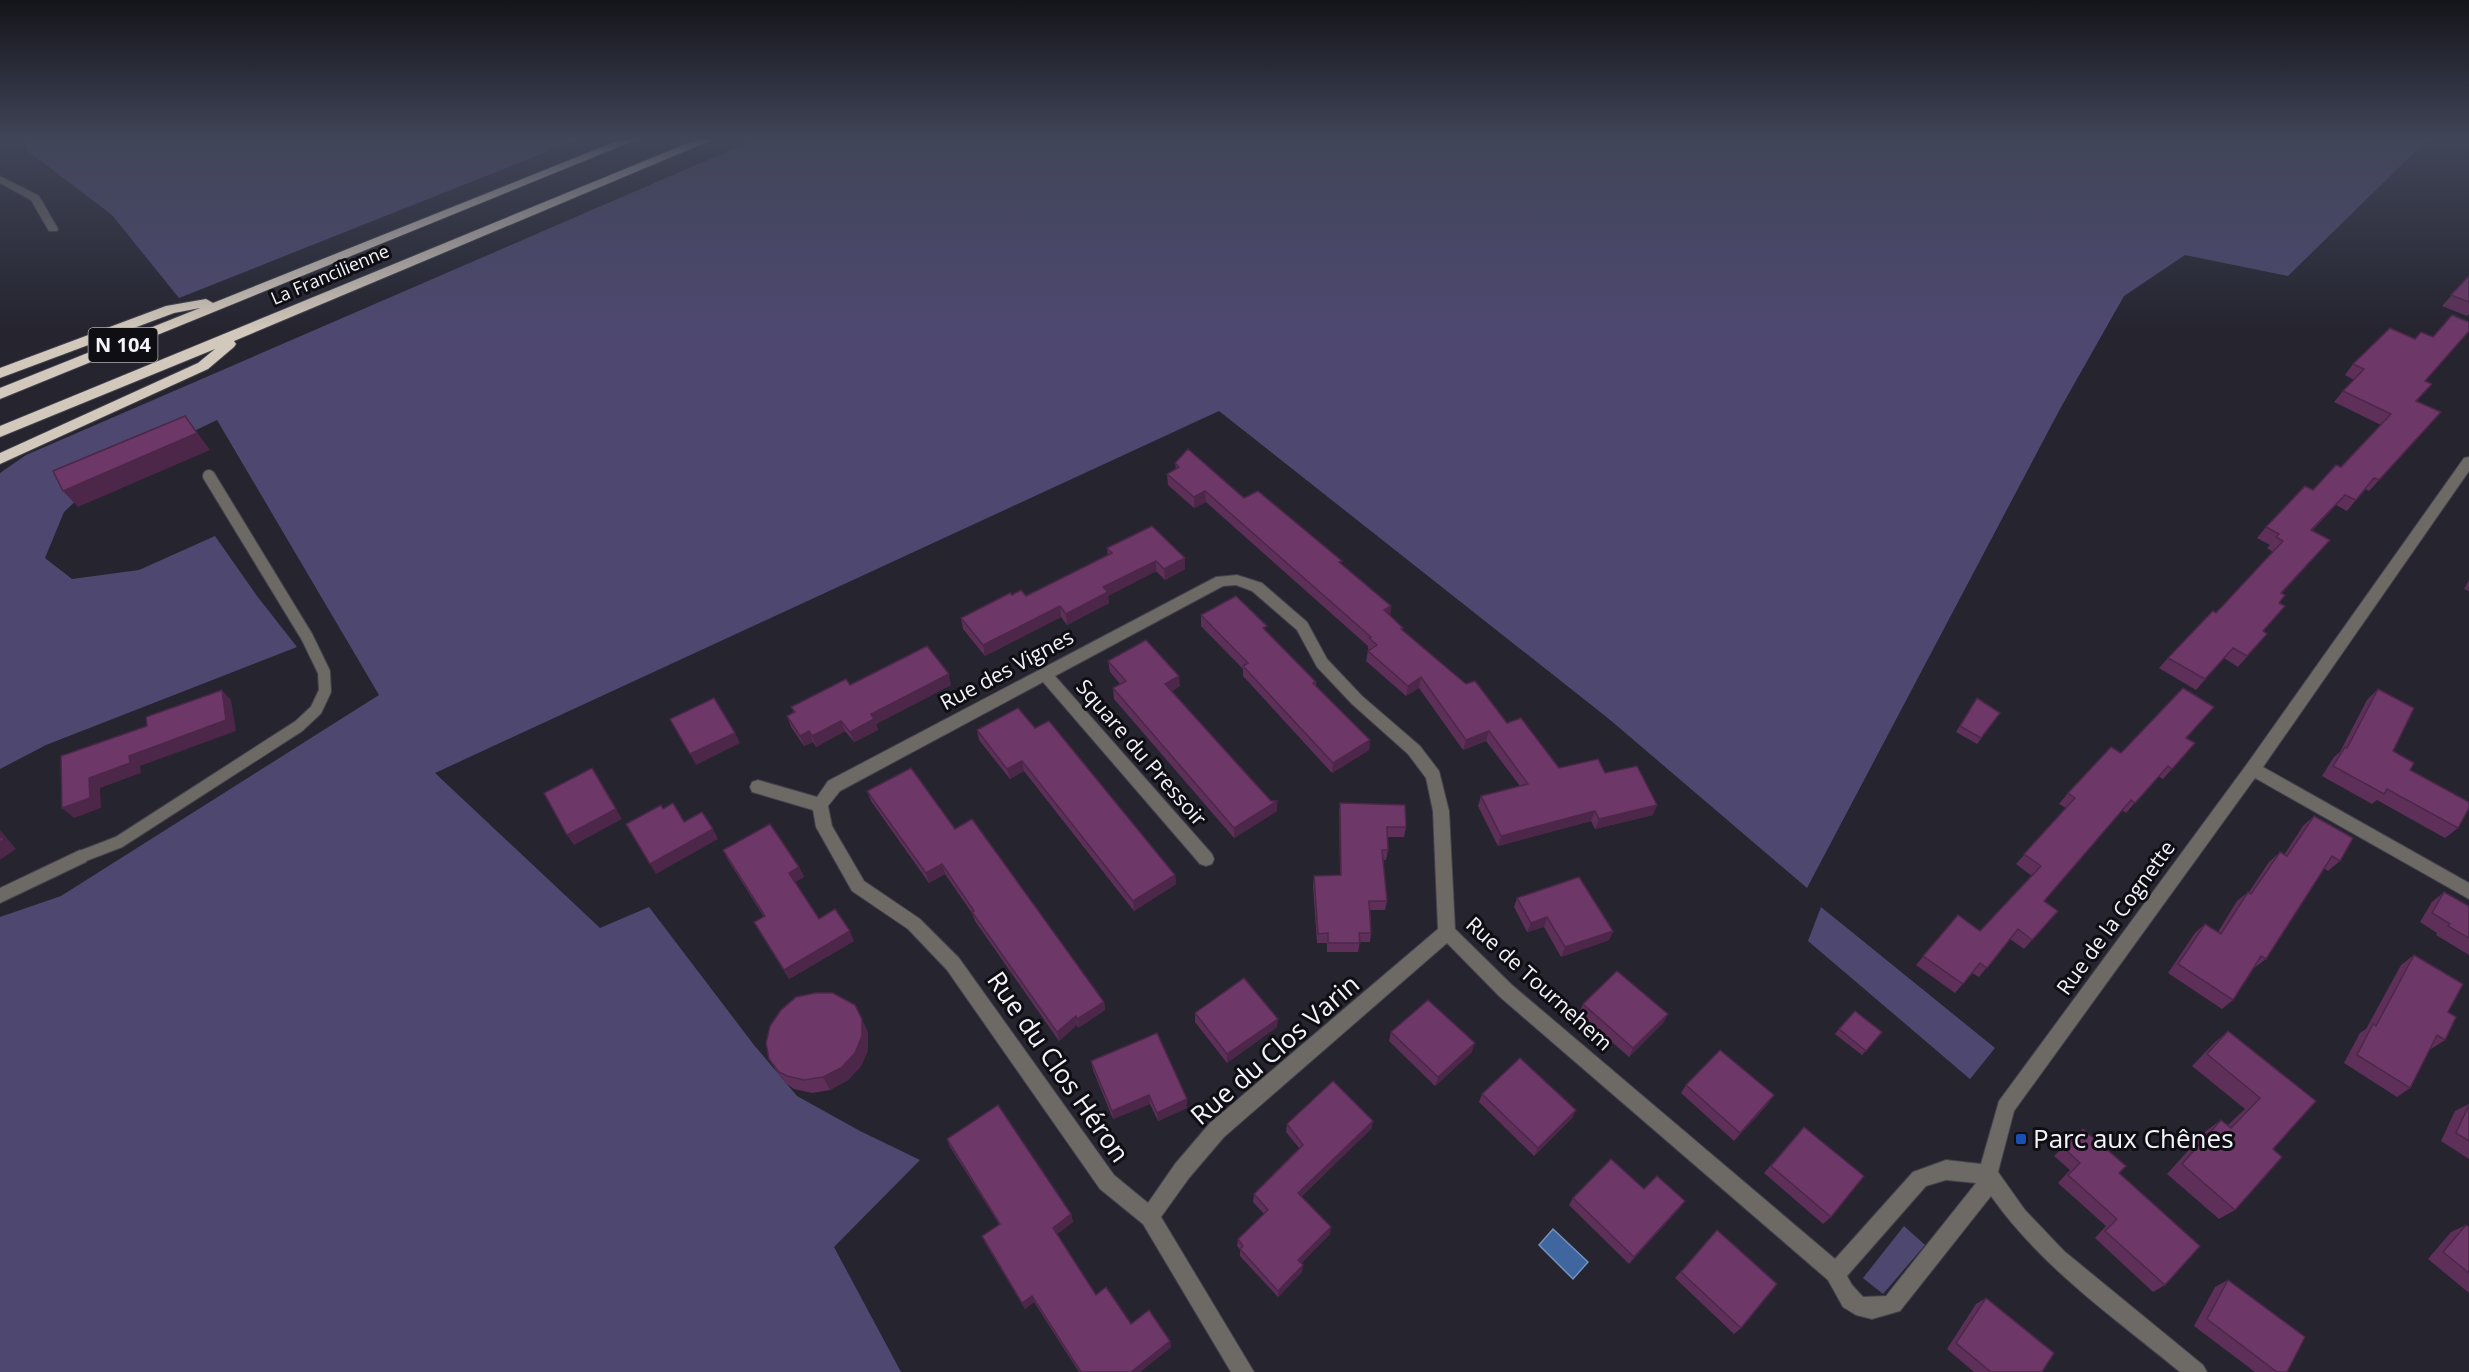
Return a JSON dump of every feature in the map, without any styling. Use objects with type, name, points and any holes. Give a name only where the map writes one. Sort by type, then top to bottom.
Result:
[{"type":"highway","name":"La Francilienne","points":[[0,394],[474,203]]},
{"type":"highway","name":"La Francilienne","points":[[0,432],[554,203]]},
{"type":"highway","points":[[0,373],[171,309],[246,295]]},
{"type":"highway","points":[[0,459],[203,366],[244,332]]},
{"type":"street","points":[[38,203],[53,229]]},
{"type":"street","name":"Rue de la Cognette","points":[[1836,1273],[1843,1294],[1860,1306],[1878,1310],[1893,1304],[1985,1188],[2006,1107],[2253,769],[2469,461]]},
{"type":"street","name":"Rue de Tournehem","points":[[1221,581],[1237,580],[1257,587],[1302,626],[1322,663],[1357,700],[1414,750],[1433,776],[1441,811],[1447,932],[1506,991],[1836,1273]]},
{"type":"street","name":"Rue des Vignes","points":[[819,805],[834,786],[1221,581]]},
{"type":"street","name":"Square du Pressoir","points":[[1045,674],[1206,859]]},
{"type":"street","points":[[2253,769],[2469,892]]},
{"type":"street","points":[[758,787],[819,805]]},
{"type":"street","name":"Rue du Clos Héron","points":[[819,805],[824,827],[858,886],[914,924],[953,964],[1107,1182],[1150,1217],[1243,1372]]},
{"type":"street","points":[[0,896],[80,857]]},
{"type":"street","name":"Rue du Clos Varin","points":[[1150,1217],[1182,1171],[1217,1130],[1447,932]]},
{"type":"street","points":[[1836,1273],[1920,1179],[1946,1170],[1988,1174],[2018,1217],[2057,1258],[2196,1372]]},
{"type":"lane","points":[[80,857],[119,842],[299,726],[316,710],[325,691],[324,672],[308,637],[209,476]]},
{"type":"shaded area","points":[[96,203],[418,203],[179,298],[112,215]]},
{"type":"shaded area","points":[[608,203],[2363,203],[2288,276],[2185,255],[2124,296],[2060,409],[1807,888],[1609,719],[1219,411],[435,773],[600,928],[649,907],[754,1045],[797,1096],[860,1131],[920,1160],[834,1247],[901,1372],[0,1372],[0,917],[61,896],[379,695],[217,420],[104,474],[64,512],[45,558],[72,579],[139,570],[215,536],[257,596],[297,647],[46,745],[0,769],[0,473],[26,455]]},
{"type":"shaded area","points":[[1821,907],[1995,1048],[1970,1079],[1808,941]]},
{"type":"shaded area","points":[[1904,1226],[1925,1245],[1883,1294],[1863,1278]]},
{"type":"water","points":[[1553,1229],[1588,1262],[1573,1279],[1539,1245]]},
{"type":"building","points":[[2469,276],[2469,302],[2451,295]]},
{"type":"building","points":[[2452,315],[2469,322],[2469,331],[2425,381],[2432,384],[2416,401],[2441,412],[2379,480],[2374,478],[2356,500],[2345,495],[2311,530],[2330,540],[2281,593],[2285,595],[2279,603],[2285,606],[2263,631],[2267,634],[2247,656],[2233,648],[2205,679],[2168,658],[2213,611],[2216,613],[2283,541],[2276,537],[2279,534],[2266,527],[2305,486],[2313,490],[2336,465],[2341,467],[2391,414],[2343,391],[2364,369],[2353,364],[2390,328],[2415,339],[2421,332],[2433,337]]},
{"type":"building","points":[[185,416],[197,433],[63,491],[53,471]]},
{"type":"building","points":[[1188,449],[1244,498],[1258,491],[1342,561],[1339,562],[1391,606],[1384,610],[1403,628],[1401,629],[1466,684],[1475,681],[1507,723],[1521,718],[1559,768],[1598,759],[1605,773],[1637,766],[1657,805],[1599,819],[1595,811],[1501,836],[1481,796],[1528,784],[1489,731],[1466,740],[1421,677],[1408,686],[1368,651],[1377,645],[1369,638],[1371,637],[1205,491],[1194,497],[1167,474],[1179,467],[1175,463]]},
{"type":"building","points":[[1152,526],[1185,558],[1164,569],[1156,561],[1103,587],[1108,592],[1066,614],[1060,606],[983,645],[961,618],[1010,593],[1012,595],[1021,590],[1026,596],[1112,553],[1107,548]]},
{"type":"building","points":[[1236,596],[1267,626],[1263,628],[1316,682],[1313,683],[1370,740],[1333,763],[1243,666],[1248,663],[1201,615]]},
{"type":"building","points":[[1146,640],[1179,676],[1165,684],[1271,801],[1277,801],[1234,828],[1113,688],[1126,681],[1108,661]]},
{"type":"building","points":[[927,646],[949,674],[871,714],[874,719],[850,732],[841,721],[812,736],[809,731],[800,736],[787,716],[795,712],[791,707],[846,679],[850,685]]},
{"type":"building","points":[[2183,688],[2214,707],[2186,738],[2195,743],[2172,769],[2168,766],[2135,803],[2131,800],[2044,901],[2058,911],[2032,940],[2018,929],[1987,968],[1980,963],[1963,984],[1923,956],[1958,915],[1980,931],[2041,866],[2024,854],[2075,798],[2068,793],[2111,747],[2121,753]]},
{"type":"building","points":[[2378,689],[2414,708],[2393,751],[2414,763],[2410,770],[2469,802],[2469,808],[2458,828],[2387,789],[2384,794],[2333,766],[2345,747],[2347,748]]},
{"type":"building","points":[[222,690],[226,720],[129,756],[130,763],[89,778],[90,798],[62,808],[61,756],[147,726],[146,717]]},
{"type":"building","points":[[714,698],[735,733],[690,754],[670,719]]},
{"type":"building","points":[[1977,698],[2000,713],[1981,738],[1960,726]]},
{"type":"building","points":[[1018,708],[1035,728],[1049,721],[1175,875],[1133,901],[1022,761],[1007,769],[977,730]]},
{"type":"building","points":[[592,768],[616,809],[567,835],[544,793]]},
{"type":"building","points":[[911,768],[955,829],[972,819],[1104,1002],[1077,1019],[1076,1016],[1057,1032],[972,912],[974,911],[942,864],[926,873],[867,791]]},
{"type":"building","points":[[673,803],[684,822],[702,812],[713,829],[650,864],[626,824],[661,805],[663,809]]},
{"type":"building","points":[[1340,803],[1405,805],[1406,827],[1387,827],[1388,850],[1382,850],[1387,901],[1369,901],[1371,933],[1359,933],[1360,943],[1328,943],[1328,933],[1318,934],[1314,876],[1341,875]]},
{"type":"building","points":[[2314,816],[2353,838],[2340,861],[2332,856],[2266,959],[2261,956],[2233,1000],[2178,964],[2205,924],[2221,934],[2248,892],[2251,894],[2280,852],[2287,856]]},
{"type":"building","points":[[770,824],[799,867],[789,873],[819,919],[835,909],[850,931],[784,970],[754,922],[765,916],[723,850]]},
{"type":"building","points":[[1579,877],[1613,931],[1565,947],[1547,917],[1531,923],[1517,898]]},
{"type":"building","points":[[2444,892],[2469,906],[2469,938],[2448,926],[2450,924],[2432,913]]},
{"type":"building","points":[[2414,955],[2463,984],[2448,1012],[2456,1017],[2445,1040],[2437,1035],[2410,1088],[2357,1055],[2373,1024],[2376,1026]]},
{"type":"building","points":[[1617,971],[1668,1014],[1633,1048],[1583,1004]]},
{"type":"building","points":[[1244,978],[1278,1019],[1227,1054],[1195,1013]]},
{"type":"building","points":[[815,993],[833,993],[855,1005],[862,1019],[862,1036],[855,1053],[841,1068],[823,1077],[804,1080],[779,1072],[769,1059],[766,1043],[770,1026],[781,1010],[796,997]]},
{"type":"building","points":[[1428,1000],[1475,1043],[1438,1077],[1391,1032]]},
{"type":"building","points":[[1855,1011],[1882,1032],[1866,1051],[1839,1029]]},
{"type":"building","points":[[2228,1031],[2316,1101],[2273,1149],[2282,1157],[2235,1210],[2182,1164],[2221,1120],[2231,1128],[2260,1098],[2207,1054]]},
{"type":"building","points":[[1157,1033],[1187,1099],[1157,1113],[1149,1095],[1112,1111],[1091,1061]]},
{"type":"building","points":[[1720,1050],[1774,1095],[1740,1133],[1686,1085]]},
{"type":"building","points":[[1520,1058],[1576,1110],[1538,1148],[1482,1094]]},
{"type":"building","points":[[1333,1081],[1373,1121],[1298,1193],[1331,1227],[1298,1260],[1303,1265],[1278,1291],[1240,1249],[1243,1246],[1238,1239],[1268,1210],[1254,1194],[1303,1145],[1287,1124]]},
{"type":"building","points":[[998,1105],[1071,1214],[1053,1228],[1096,1295],[1106,1287],[1131,1324],[1149,1310],[1170,1341],[1131,1372],[1081,1372],[1032,1296],[1022,1303],[982,1236],[1000,1224],[947,1139]]},
{"type":"building","points":[[2469,1105],[2469,1141],[2456,1133]]},
{"type":"building","points":[[1804,1127],[1864,1176],[1831,1217],[1771,1166]]},
{"type":"building","points":[[2083,1129],[2126,1166],[2119,1173],[2200,1246],[2165,1285],[2105,1231],[2117,1219],[2068,1175],[2080,1163],[2064,1148]]},
{"type":"building","points":[[1611,1159],[1644,1189],[1657,1176],[1685,1201],[1634,1257],[1573,1198]]},
{"type":"building","points":[[2466,1225],[2469,1227],[2469,1273],[2443,1252]]},
{"type":"building","points":[[1717,1230],[1777,1284],[1741,1328],[1681,1272]]},
{"type":"building","points":[[2228,1280],[2305,1337],[2287,1372],[2277,1372],[2207,1319]]},
{"type":"building","points":[[1986,1298],[2054,1353],[2042,1372],[1991,1372],[1956,1343]]},
{"type":"place","name":"Parc aux Chênes","points":[[2021,1139]]}]
